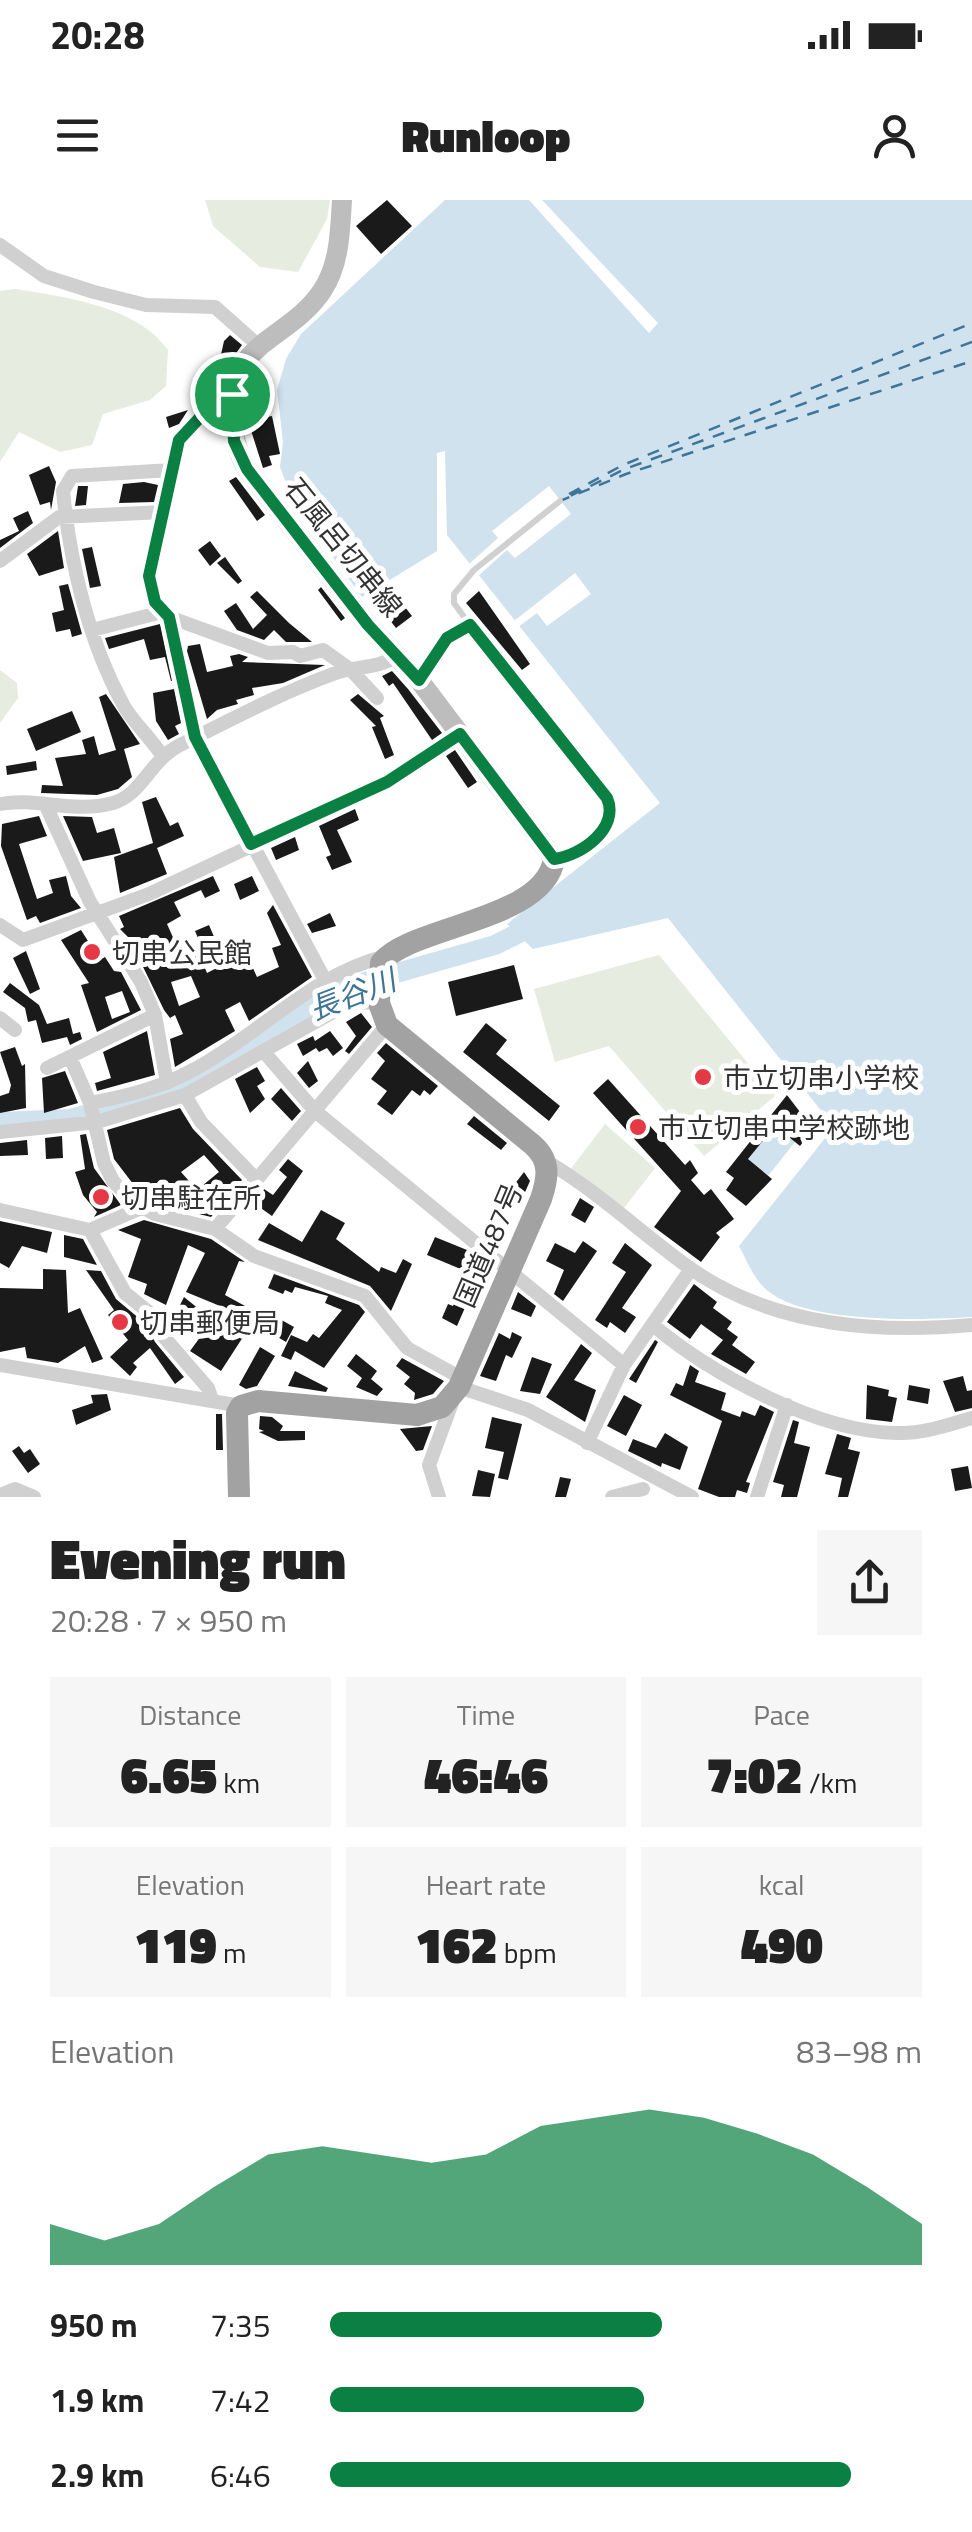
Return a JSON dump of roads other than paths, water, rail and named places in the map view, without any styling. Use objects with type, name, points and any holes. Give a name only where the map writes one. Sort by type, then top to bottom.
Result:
[{"type":"highway","points":[[382,1007],[384,959],[464,927],[517,900],[547,876],[554,859]]},
{"type":"highway","name":"国道487号","points":[[382,1007],[546,1161],[541,1200],[458,1387]]},
{"type":"highway","points":[[238,1497],[237,1413],[242,1406],[258,1401],[417,1414],[442,1407],[458,1387]]},
{"type":"main road","points":[[232,394],[239,367],[310,306],[324,288],[338,247],[342,200]]},
{"type":"main road","name":"石風呂切串線","points":[[232,394],[234,441],[247,469],[368,625],[419,680],[554,859]]},
{"type":"street","points":[[0,245],[44,276],[94,292],[146,305],[214,307],[259,346]]},
{"type":"street","points":[[232,394],[218,398],[179,440],[149,576],[165,614],[195,737],[326,980]]},
{"type":"street","points":[[161,754],[141,723],[124,708],[92,630],[66,518],[64,491],[72,476],[172,470]]},
{"type":"street","points":[[0,561],[50,520],[163,512]]},
{"type":"street","points":[[92,630],[165,614],[268,653],[292,652],[300,656],[322,650],[351,670],[377,698]]},
{"type":"street","points":[[0,804],[16,801],[48,808],[116,802],[138,788],[161,754],[336,672],[379,666],[398,655]]},
{"type":"street","points":[[0,925],[23,940],[98,914],[387,782],[460,734]]},
{"type":"street","points":[[48,808],[98,914],[140,982],[155,1015],[167,1083]]},
{"type":"street","points":[[93,1113],[197,1068],[326,980],[362,962],[384,959]]},
{"type":"street","points":[[0,1132],[185,1095],[351,1002],[382,1007],[315,1111],[215,1229]]},
{"type":"street","points":[[47,1068],[155,1015]]},
{"type":"street","points":[[0,1018],[14,1030]]},
{"type":"street","points":[[264,1052],[315,1111],[624,1365]]},
{"type":"street","points":[[70,1057],[93,1113],[104,1163],[113,1182],[141,1208],[215,1229],[254,1256],[365,1296],[408,1348],[458,1387],[528,1410],[587,1443],[644,1488]]},
{"type":"street","points":[[185,1095],[201,1122],[256,1180]]},
{"type":"street","points":[[546,1161],[691,1269],[731,1294],[786,1314],[882,1328],[972,1324]]},
{"type":"street","points":[[0,1210],[90,1230],[141,1208]]},
{"type":"street","points":[[90,1230],[125,1294],[156,1318],[164,1336],[208,1388],[211,1398]]},
{"type":"street","points":[[587,1443],[624,1365],[691,1269]]},
{"type":"street","points":[[654,1326],[715,1371],[787,1404],[900,1434],[972,1418]]},
{"type":"street","points":[[0,1365],[242,1406]]},
{"type":"street","points":[[440,1497],[429,1465],[458,1387]]},
{"type":"street","points":[[757,1497],[787,1404]]},
{"type":"street","points":[[612,1497],[644,1488],[692,1497]]},
{"type":"street","points":[[0,1496],[15,1489],[34,1497]]},
{"type":"lane","points":[[554,859],[566,858],[608,827],[611,808],[470,625],[454,603],[454,594],[474,570],[560,501]]},
{"type":"lane","points":[[419,680],[447,638],[470,625]]},
{"type":"water","points":[[445,200],[972,200],[972,1317],[896,1319],[837,1315],[786,1302],[763,1287],[739,1246],[834,1127],[668,918],[533,949],[507,924],[660,803],[447,535],[445,451],[437,453],[437,551],[362,597],[294,504],[280,467],[283,442],[277,390],[286,359],[301,334]]},
{"type":"water","points":[[775,1126],[795,1142],[768,1176],[748,1159]]},
{"type":"waterway","name":"長谷川","points":[[0,1122],[70,1119],[185,1086],[318,1001],[351,986],[495,945],[539,923]]},
{"type":"place","name":"切串公民館","points":[[92,952]]},
{"type":"place","name":"市立切串小学校","points":[[703,1077]]},
{"type":"place","name":"市立切串中学校跡地","points":[[638,1127]]},
{"type":"place","name":"切串駐在所","points":[[101,1197]]},
{"type":"place","name":"切串郵便局","points":[[120,1322]]}]
